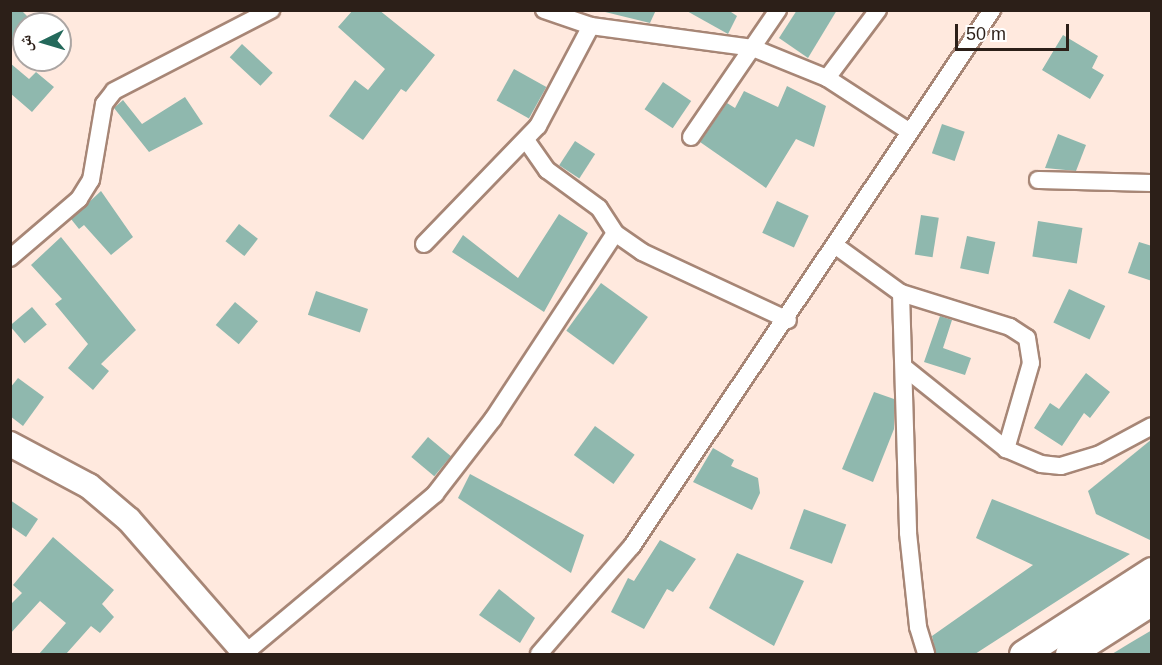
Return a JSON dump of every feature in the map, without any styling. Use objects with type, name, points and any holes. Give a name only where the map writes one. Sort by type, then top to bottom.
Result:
[{"type":"main road","points":[[1023,654],[1152,571]]},
{"type":"main road","points":[[1070,654],[1152,602]]},
{"type":"street","points":[[10,258],[79,199],[91,180],[104,105],[114,90],[271,10]]},
{"type":"street","points":[[544,10],[591,26],[753,48],[827,78],[910,132]]},
{"type":"street","points":[[691,137],[778,10]]},
{"type":"street","points":[[827,78],[879,10]]},
{"type":"street","points":[[539,654],[632,546],[788,320],[992,10]]},
{"type":"street","points":[[424,244],[526,141],[591,26]]},
{"type":"street","points":[[526,141],[548,170],[599,208],[615,233],[661,263],[788,320]]},
{"type":"street","points":[[1038,180],[1152,183]]},
{"type":"street","points":[[10,444],[89,486],[129,520],[246,654],[435,494],[493,419],[615,233]]},
{"type":"street","points":[[836,246],[901,293],[1011,327],[1027,338],[1031,363],[1006,449]]},
{"type":"street","points":[[901,293],[905,368],[908,533],[918,627],[926,654]]},
{"type":"street","points":[[905,368],[1006,449],[1041,464],[1061,466],[1098,455],[1152,426]]},
{"type":"building","points":[[10,10],[21,10],[23,12],[12,12],[12,42],[10,44]]},
{"type":"building","points":[[353,10],[379,10],[435,55],[406,92],[401,89],[363,140],[329,116],[355,80],[368,90],[385,69],[338,27]]},
{"type":"building","points":[[597,10],[656,10],[650,23]]},
{"type":"building","points":[[685,10],[728,10],[737,16],[728,34]]},
{"type":"building","points":[[797,10],[837,10],[808,58],[779,38]]},
{"type":"building","points":[[1063,35],[1098,56],[1092,68],[1104,75],[1090,99],[1042,70]]},
{"type":"building","points":[[242,44],[273,73],[260,86],[230,57]]},
{"type":"building","points":[[10,63],[12,72],[21,72],[29,79],[36,72],[54,87],[32,112],[10,93]]},
{"type":"building","points":[[514,69],[546,87],[529,118],[497,100]]},
{"type":"building","points":[[663,82],[691,101],[673,128],[645,109]]},
{"type":"building","points":[[787,86],[826,106],[814,147],[796,139],[766,188],[700,142],[727,103],[735,108],[744,91],[778,107]]},
{"type":"building","points":[[185,97],[203,124],[149,152],[114,108],[123,100],[142,124]]},
{"type":"building","points":[[942,124],[965,132],[955,161],[932,153]]},
{"type":"building","points":[[1058,134],[1086,145],[1076,171],[1045,168]]},
{"type":"building","points":[[575,141],[595,154],[579,178],[559,165]]},
{"type":"building","points":[[101,191],[133,237],[111,255],[84,225],[79,229],[71,219]]},
{"type":"building","points":[[777,201],[809,216],[794,248],[762,233]]},
{"type":"building","points":[[559,214],[588,233],[544,312],[452,252],[463,235],[518,278]]},
{"type":"building","points":[[921,215],[939,218],[933,257],[915,255]]},
{"type":"building","points":[[1038,221],[1082,228],[1077,264],[1032,257]]},
{"type":"building","points":[[239,224],[258,239],[244,256],[225,241]]},
{"type":"building","points":[[967,236],[995,242],[989,274],[960,268]]},
{"type":"building","points":[[61,237],[136,330],[101,364],[109,371],[93,390],[68,368],[88,344],[55,304],[62,299],[31,265]]},
{"type":"building","points":[[1139,242],[1152,246],[1152,281],[1128,273]]},
{"type":"building","points":[[601,283],[648,317],[613,365],[566,331]]},
{"type":"building","points":[[1069,289],[1105,306],[1090,339],[1053,323]]},
{"type":"building","points":[[316,291],[368,309],[360,333],[308,315]]},
{"type":"building","points":[[235,302],[258,321],[239,344],[216,325]]},
{"type":"building","points":[[32,307],[47,325],[25,343],[10,325]]},
{"type":"building","points":[[940,316],[952,320],[943,348],[971,358],[965,375],[924,362]]},
{"type":"building","points":[[1086,373],[1110,392],[1090,418],[1084,413],[1062,446],[1034,428],[1050,403],[1059,409]]},
{"type":"building","points":[[18,378],[44,397],[23,426],[10,416],[10,388]]},
{"type":"building","points":[[874,392],[894,399],[894,429],[873,482],[842,469]]},
{"type":"building","points":[[595,426],[635,455],[613,484],[574,455]]},
{"type":"building","points":[[428,437],[451,456],[434,476],[411,457]]},
{"type":"building","points":[[1152,439],[1152,541],[1096,514],[1088,491]]},
{"type":"building","points":[[713,448],[734,460],[731,466],[758,478],[760,493],[752,510],[693,482]]},
{"type":"building","points":[[470,474],[584,535],[571,573],[458,498]]},
{"type":"building","points":[[992,499],[1130,554],[975,654],[936,654],[932,636],[1033,565],[976,538]]},
{"type":"building","points":[[10,500],[38,519],[26,537],[10,526]]},
{"type":"building","points":[[804,509],[846,524],[832,564],[790,548]]},
{"type":"building","points":[[53,537],[114,590],[102,604],[114,617],[100,633],[91,626],[66,654],[39,654],[66,623],[40,601],[10,634],[10,605],[22,593],[13,585]]},
{"type":"building","points":[[660,540],[696,559],[673,592],[667,589],[644,629],[611,612],[628,578],[634,581]]},
{"type":"building","points":[[737,553],[804,581],[774,646],[709,608]]},
{"type":"building","points":[[499,589],[535,618],[520,643],[479,615]]},
{"type":"building","points":[[1152,630],[1152,654],[1112,654],[1130,643]]}]
